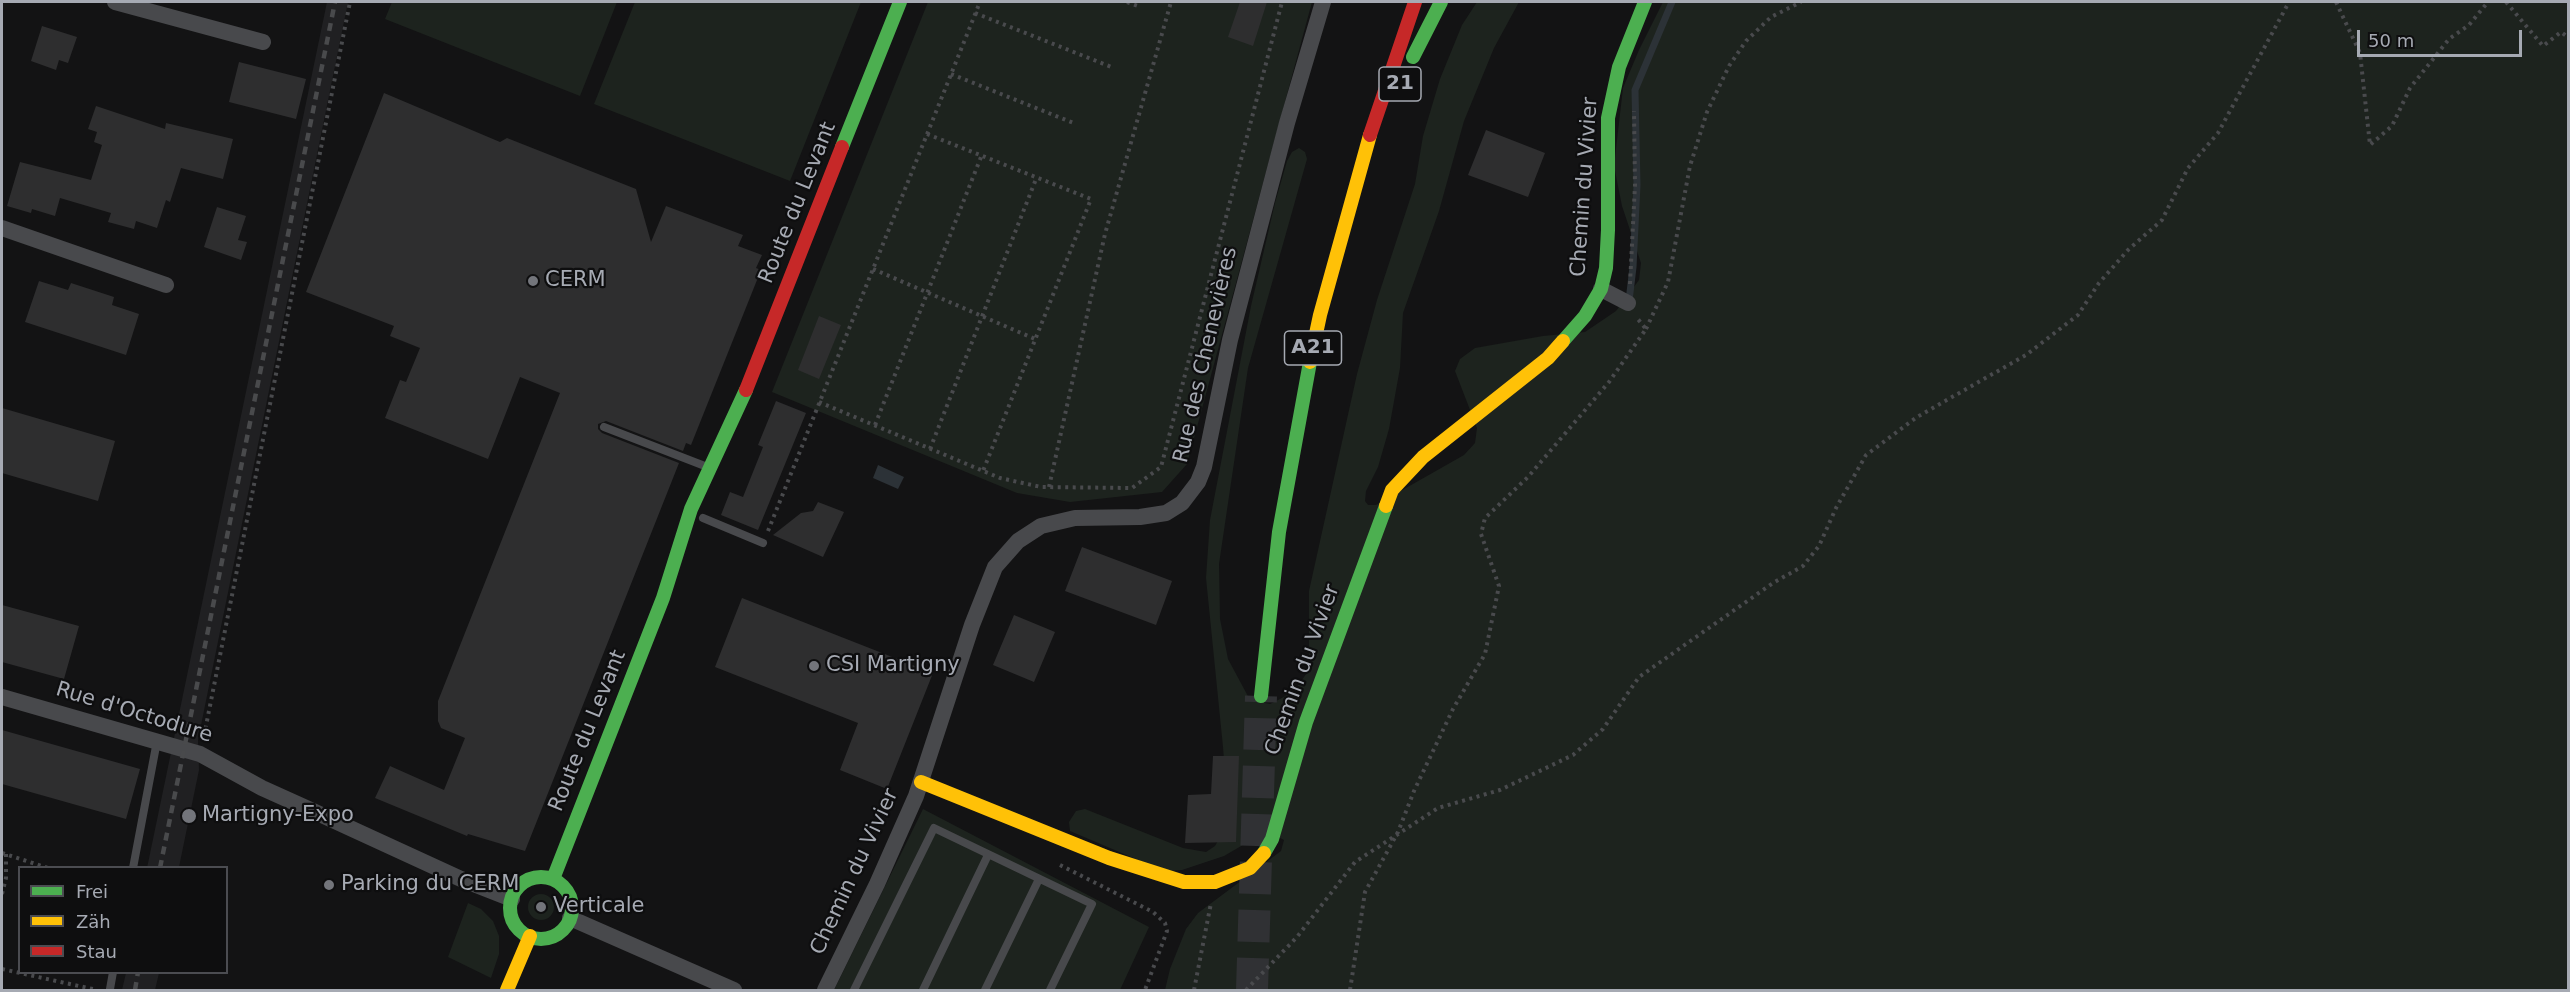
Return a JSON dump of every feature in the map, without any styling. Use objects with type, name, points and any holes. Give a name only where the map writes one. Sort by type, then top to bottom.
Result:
[{"type":"main road","name":"Route du Levant","points":[[663,598],[703,518],[715,470],[734,420],[900,2]]},
{"type":"main road","name":"A21","points":[[1261,696],[1278,543],[1294,442],[1320,315],[1360,166],[1415,2]]},
{"type":"main road","name":"21","points":[[1360,166],[1441,2]]},
{"type":"main road","name":"Chemin du Vivier","points":[[921,782],[1128,865],[1184,882],[1215,882],[1250,867],[1268,850],[1306,722],[1392,490],[1445,438],[1548,358],[1576,329],[1601,289],[1606,268],[1608,230],[1608,118],[1619,68],[1645,2]]},
{"type":"main road","name":"21","points":[[1360,166],[1385,45]]},
{"type":"main road","name":"Route du Levant","points":[[553,879],[663,598],[688,518],[715,470]]},
{"type":"main road","points":[[542,877],[553,879],[562,885],[569,895],[572,906],[570,918],[563,929],[552,936],[538,938],[523,933],[514,922],[512,899],[526,881],[542,877]]},
{"type":"main road","points":[[507,990],[530,936]]},
{"type":"street","points":[[115,2],[263,42]]},
{"type":"street","name":"Rue des Chenevières","points":[[921,782],[986,585],[995,567],[1007,553],[1035,530],[1058,520],[1140,517],[1166,513],[1182,503],[1198,482],[1204,466],[1233,329],[1287,123],[1323,2]]},
{"type":"street","points":[[2,228],[166,285]]},
{"type":"street","points":[[1601,289],[1628,303]]},
{"type":"street","name":"Rue d'Octodure","points":[[2,697],[200,754],[262,788],[313,812],[461,879],[512,899]]},
{"type":"street","name":"Chemin du Vivier","points":[[825,990],[877,884],[921,782]]},
{"type":"street","points":[[570,918],[734,990]]},
{"type":"lane","points":[[604,427],[715,470]]},
{"type":"lane","points":[[703,518],[763,543]]},
{"type":"lane","points":[[133,866],[157,741]]},
{"type":"lane","points":[[854,990],[934,828],[1092,904],[1050,990]]},
{"type":"lane","points":[[923,990],[988,855]]},
{"type":"lane","points":[[984,990],[1039,879]]},
{"type":"lane","points":[[110,989],[113,974]]},
{"type":"path","points":[[200,754],[350,2]]},
{"type":"path","points":[[763,543],[980,2]]},
{"type":"path","points":[[1127,2],[1142,7]]},
{"type":"path","points":[[1049,487],[1105,234],[1171,2]]},
{"type":"path","points":[[819,402],[1000,478],[1049,487],[1132,488],[1161,467],[1282,2]]},
{"type":"path","points":[[1350,990],[1365,892],[1398,832],[1453,709],[1485,654],[1499,586],[1481,534],[1485,518],[1528,477],[1609,382],[1646,329],[1668,282],[1690,166],[1712,103],[1730,66],[1746,41],[1771,17],[1801,2]]},
{"type":"path","points":[[1246,990],[1297,936],[1355,862],[1438,808],[1500,790],[1573,755],[1603,729],[1639,677],[1773,584],[1803,567],[1819,546],[1836,508],[1866,455],[1917,417],[2026,355],[2078,315],[2099,283],[2121,258],[2162,220],[2188,168],[2218,134],[2289,2]]},
{"type":"path","points":[[2336,2],[2360,53],[2370,145],[2392,126],[2410,88],[2449,39],[2469,25],[2488,2]]},
{"type":"path","points":[[2506,2],[2543,46],[2561,32],[2568,37]]},
{"type":"path","points":[[975,13],[1114,68]]},
{"type":"path","points":[[951,74],[1076,124]]},
{"type":"path","points":[[1634,102],[1633,256],[1628,303],[1646,329]]},
{"type":"path","points":[[927,134],[1091,199],[982,471]]},
{"type":"path","points":[[875,426],[981,157]]},
{"type":"path","points":[[930,449],[1036,179]]},
{"type":"path","points":[[873,269],[1035,339]]},
{"type":"path","points":[[2,894],[6,878],[4,854],[45,866]]},
{"type":"path","points":[[1194,990],[1215,882]]},
{"type":"path","points":[[2,969],[18,973]]},
{"type":"path","points":[[25,974],[97,990]]},
{"type":"shaded area","points":[[327,2],[348,2],[198,740],[199,770],[179,866],[147,866]]},
{"type":"shaded area","points":[[392,2],[617,2],[580,96],[385,19]]},
{"type":"shaded area","points":[[635,2],[861,2],[790,181],[594,104]]},
{"type":"shaded area","points":[[928,2],[1312,2],[1187,464],[1162,492],[1070,502],[1017,493],[772,392]]},
{"type":"shaded area","points":[[1477,2],[1519,2],[1494,48],[1464,121],[1439,211],[1403,313],[1400,368],[1389,429],[1378,467],[1366,491],[1365,501],[1368,505],[1376,505],[1464,455],[1475,443],[1477,428],[1455,371],[1460,359],[1475,348],[1543,336],[1585,332],[1616,311],[1639,280],[1641,263],[1622,206],[1614,166],[1623,88],[1663,2],[2568,2],[2568,990],[1165,990],[1170,969],[1186,929],[1198,913],[1281,851],[1284,840],[1267,831],[1224,856],[1182,870],[1164,871],[1070,831],[1069,822],[1076,811],[1085,809],[1183,848],[1206,852],[1215,846],[1224,830],[1227,799],[1206,578],[1210,520],[1251,306],[1275,203],[1287,161],[1292,152],[1299,148],[1305,152],[1307,159],[1248,368],[1219,564],[1220,619],[1228,659],[1250,700],[1270,704],[1280,699],[1294,691],[1309,670],[1309,591],[1357,374],[1377,300],[1415,184],[1423,136],[1440,79],[1462,25]]},
{"type":"shaded area","points":[[878,465],[904,477],[898,489],[873,478]]},
{"type":"shaded area","points":[[923,809],[1149,927],[1120,990],[834,990]]},
{"type":"shaded area","points":[[541,894],[550,898],[554,907],[550,916],[541,920],[532,916],[528,907],[532,898]]},
{"type":"shaded area","points":[[468,903],[481,909],[493,921],[499,936],[499,954],[491,978],[448,957]]},
{"type":"shaded area","points":[[126,974],[159,974],[155,990],[122,990]]},
{"type":"building","points":[[1240,2],[1267,2],[1253,46],[1228,37]]},
{"type":"building","points":[[42,26],[77,37],[68,63],[59,60],[56,70],[31,61]]},
{"type":"building","points":[[239,62],[306,79],[296,119],[229,102]]},
{"type":"building","name":"CERM","points":[[384,93],[500,142],[507,138],[636,189],[651,242],[666,206],[743,235],[738,246],[762,255],[756,268],[761,270],[691,445],[686,443],[683,451],[606,421],[598,424],[598,429],[602,433],[679,463],[525,851],[468,834],[467,836],[375,798],[390,766],[444,790],[465,738],[441,728],[438,721],[438,701],[560,393],[520,377],[488,459],[385,418],[400,380],[406,382],[420,348],[390,336],[394,326],[306,292]]},
{"type":"building","points":[[96,106],[165,129],[166,123],[233,139],[223,179],[181,168],[170,202],[166,200],[157,228],[136,221],[134,229],[108,222],[111,213],[60,198],[55,216],[32,209],[31,213],[7,206],[20,162],[91,180],[102,145],[94,142],[97,132],[88,129]]},
{"type":"building","points":[[1486,130],[1545,153],[1528,197],[1468,175]]},
{"type":"building","points":[[217,207],[246,216],[238,240],[247,242],[241,260],[204,247]]},
{"type":"building","points":[[39,281],[68,290],[71,283],[114,297],[112,305],[139,314],[126,355],[25,322]]},
{"type":"building","points":[[819,316],[841,325],[819,379],[798,370]]},
{"type":"building","points":[[776,401],[806,413],[758,530],[721,515],[730,492],[743,497],[763,447],[758,445]]},
{"type":"building","points":[[2,408],[115,441],[98,501],[2,473]]},
{"type":"building","points":[[818,502],[844,512],[823,557],[773,535],[801,513],[813,511]]},
{"type":"building","points":[[1082,547],[1172,581],[1156,625],[1065,591]]},
{"type":"building","name":"CSI Martigny","points":[[742,598],[933,673],[887,789],[840,770],[858,723],[715,667]]},
{"type":"building","points":[[2,605],[79,626],[64,679],[2,662]]},
{"type":"building","points":[[1014,615],[1055,632],[1034,682],[993,665]]},
{"type":"building","points":[[2,730],[140,769],[126,819],[2,784]]},
{"type":"building","points":[[1213,756],[1239,756],[1236,842],[1185,843],[1188,795],[1211,794]]},
{"type":"waterway","points":[[1629,301],[1637,185],[1635,90],[1672,2]]},
{"type":"tunnel","points":[[1252,990],[1261,696]]},
{"type":"railway","points":[[160,866],[335,2]]},
{"type":"railway","points":[[135,990],[138,974]]},
{"type":"traffic: fast","points":[[842,147],[900,2]]},
{"type":"traffic: fast","points":[[1413,57],[1441,2]]},
{"type":"traffic: fast","points":[[1563,341],[1585,316],[1601,289],[1606,268],[1608,230],[1608,118],[1619,67],[1645,2]]},
{"type":"traffic: fast","points":[[1261,696],[1279,532],[1310,362]]},
{"type":"traffic: fast","points":[[553,879],[663,598],[691,509],[746,390]]},
{"type":"traffic: fast","points":[[1264,853],[1272,839],[1306,722],[1386,506]]},
{"type":"traffic: fast","points":[[541,877],[563,886],[572,908],[563,930],[541,939],[519,930],[510,908],[519,886],[541,877]]},
{"type":"traffic: slow","points":[[1310,362],[1320,315],[1370,135]]},
{"type":"traffic: slow","points":[[1386,506],[1392,490],[1423,457],[1548,358],[1563,341]]},
{"type":"traffic: slow","points":[[921,782],[1109,858],[1184,882],[1215,882],[1250,868],[1264,853]]},
{"type":"traffic: slow","points":[[507,990],[530,936]]},
{"type":"traffic: jam","points":[[1370,135],[1415,2]]},
{"type":"traffic: jam","points":[[746,390],[842,147]]},
{"type":"place","name":"CERM","points":[[533,281]]},
{"type":"place","name":"CSI Martigny","points":[[814,666]]},
{"type":"place","name":"Martigny-Expo","points":[[189,816]]},
{"type":"place","name":"Parking du CERM","points":[[329,885]]},
{"type":"place","name":"Verticale","points":[[541,907]]}]
